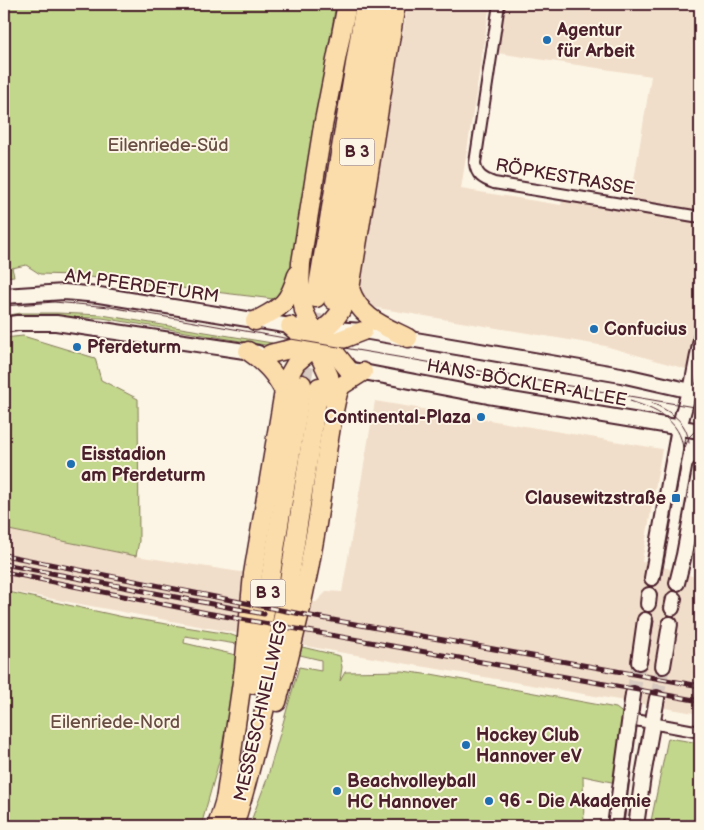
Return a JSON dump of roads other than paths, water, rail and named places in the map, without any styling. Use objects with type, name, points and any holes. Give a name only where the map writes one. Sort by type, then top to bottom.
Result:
[{"type":"highway","points":[[334,406],[330,380],[319,341],[302,304],[300,285],[301,263],[323,126],[347,4]]},
{"type":"highway","name":"B 3","points":[[365,4],[324,299],[382,4]]},
{"type":"highway","points":[[225,801],[244,668],[253,574],[284,391],[288,377],[296,363],[319,341],[338,315],[344,306],[350,289],[396,4]]},
{"type":"highway","points":[[255,320],[278,309],[287,300],[295,284],[301,263]]},
{"type":"highway","points":[[350,289],[357,306],[371,319],[408,338]]},
{"type":"highway","points":[[256,750],[274,714],[294,641],[317,524],[334,406],[341,386],[355,370],[319,341],[282,325]]},
{"type":"highway","points":[[270,354],[363,331]]},
{"type":"highway","points":[[248,351],[266,364],[276,375],[284,391]]},
{"type":"highway","name":"MESSESCHNELLWEG","points":[[217,826],[242,736],[311,386],[278,648],[256,750],[234,826]]},
{"type":"main road","name":"AM PFERDETURM","points":[[4,296],[64,292],[100,295],[282,325]]},
{"type":"main road","points":[[4,325],[56,323],[300,359]]},
{"type":"main road","name":"HANS-BÖCKLER-ALLEE","points":[[363,331],[622,376],[695,392]]},
{"type":"main road","name":"HANS-BÖCKLER-ALLEE","points":[[355,370],[488,396],[700,431]]},
{"type":"main road","points":[[652,578],[679,428],[695,392]]},
{"type":"main road","points":[[677,583],[700,469]]},
{"type":"main road","points":[[638,662],[645,620]]},
{"type":"main road","points":[[663,666],[670,624]]},
{"type":"main road","points":[[615,826],[633,694]]},
{"type":"main road","points":[[636,826],[657,698]]},
{"type":"street","name":"RÖPKESTRASSE","points":[[499,4],[475,163],[478,175],[494,183],[700,217]]},
{"type":"street","points":[[695,392],[700,334]]},
{"type":"street","points":[[630,719],[700,732]]},
{"type":"tunnel","points":[[302,384],[316,298]]},
{"type":"tunnel","points":[[633,694],[639,662]]},
{"type":"tunnel","points":[[657,698],[663,666]]},
{"type":"tram line","points":[[4,306],[54,302],[110,307],[700,408]]},
{"type":"tram line","points":[[630,401],[657,412],[672,423],[681,439],[683,449]]},
{"type":"tram line","points":[[652,403],[677,418],[688,435],[689,443]]},
{"type":"tram line","points":[[661,580],[684,450],[689,437],[700,426]]},
{"type":"tram line","points":[[663,607],[664,598]]},
{"type":"tram line","points":[[647,663],[654,621]]},
{"type":"tram line","points":[[622,826],[641,695]]},
{"type":"railway","points":[[4,555],[316,617],[700,686]]},
{"type":"railway","points":[[4,564],[264,614]]},
{"type":"railway","points":[[4,572],[207,613],[700,701]]},
{"type":"place","name":"Agentur für Arbeit","points":[[547,40]]},
{"type":"place","name":"Confucius","points":[[594,329]]},
{"type":"place","name":"Pferdeturm","points":[[77,347]]},
{"type":"place","name":"Continental-Plaza","points":[[481,417]]},
{"type":"place","name":"Eisstadion am Pferdeturm","points":[[71,464]]},
{"type":"place","name":"Clausewitzstraße","points":[[676,498]]},
{"type":"place","name":"Hockey Club Hannover eV","points":[[466,745]]},
{"type":"place","name":"Beachvolleyball HC Hannover","points":[[337,791]]},
{"type":"place","name":"96 - Die Akademie","points":[[489,801]]},
{"type":"park label","name":"Eilenriede-Süd","points":[[168,145]]},
{"type":"park label","name":"Eilenriede-Nord","points":[[115,722]]}]
